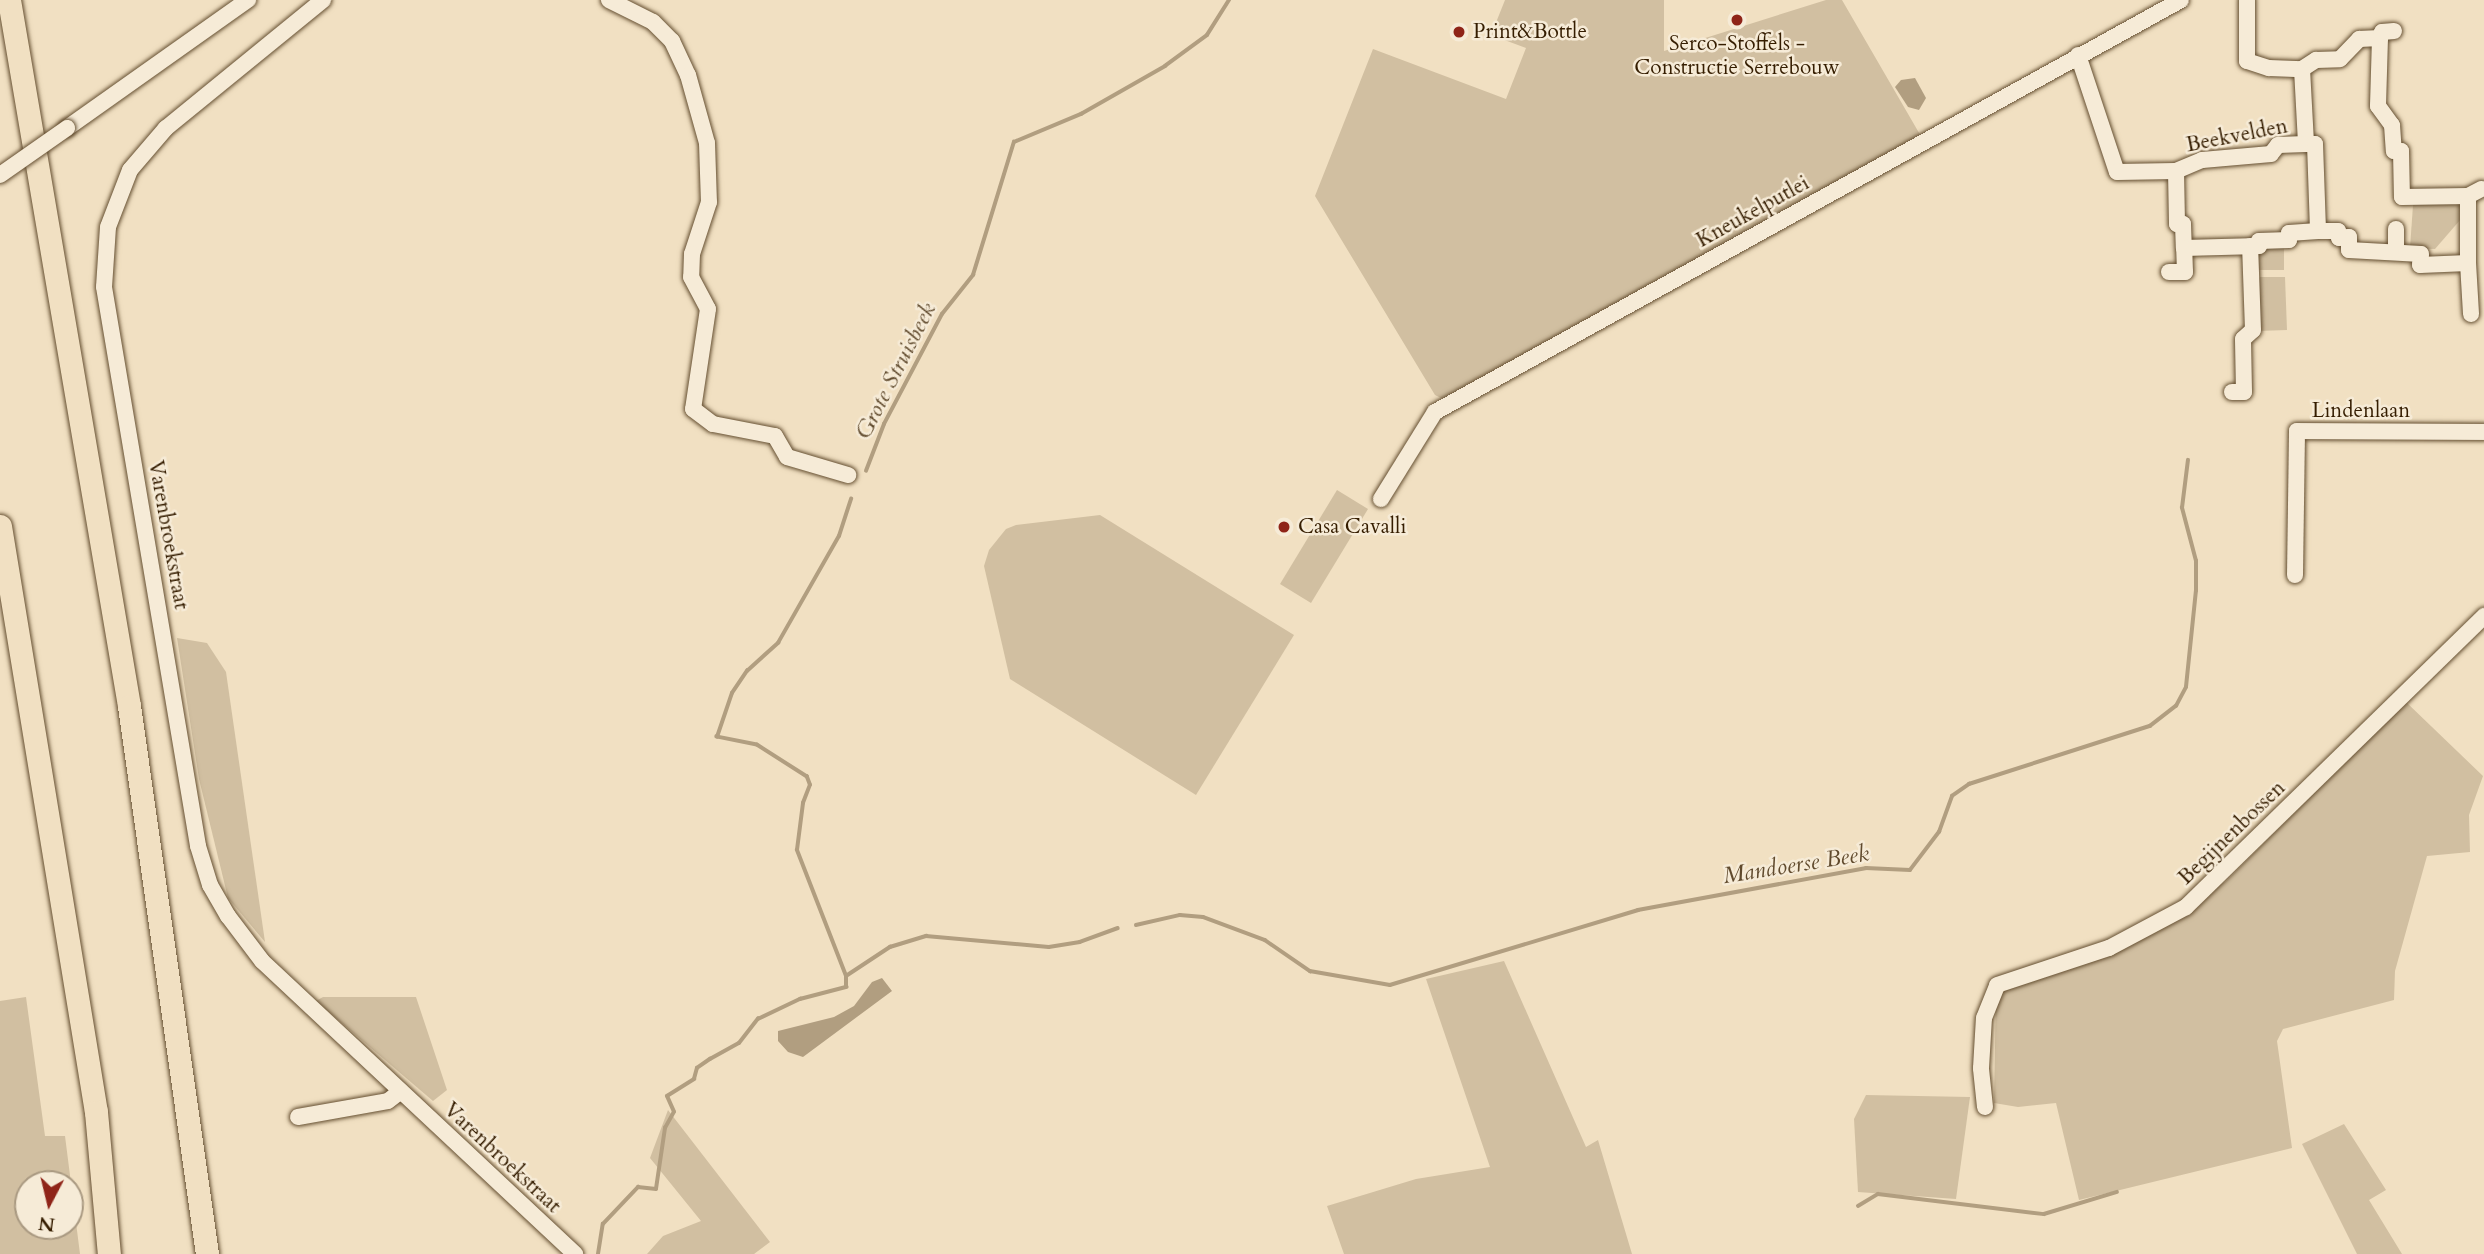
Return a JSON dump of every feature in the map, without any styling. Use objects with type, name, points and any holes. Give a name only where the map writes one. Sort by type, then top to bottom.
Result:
[{"type":"highway","points":[[9,0],[129,706],[207,1254]]},
{"type":"highway","points":[[0,526],[96,1112],[109,1254]]},
{"type":"street","points":[[0,175],[248,0]]},
{"type":"street","name":"Varenbroekstraat","points":[[323,0],[183,111],[130,170],[108,227],[104,287],[198,846],[210,885],[262,961],[575,1254]]},
{"type":"street","points":[[609,0],[653,22],[672,41],[688,75],[707,143],[709,202],[692,254],[691,277],[708,309],[693,409],[713,424],[775,436],[787,457],[848,475]]},
{"type":"street","name":"Kneukelputlei","points":[[1381,499],[1435,412],[2181,0]]},
{"type":"street","points":[[2246,0],[2246,61],[2302,69],[2316,60],[2340,59],[2359,39],[2387,35],[2378,106],[2392,125],[2394,151],[2401,151],[2402,204],[2474,192],[2468,264],[2471,314]]},
{"type":"street","name":"Beekvelden","points":[[2078,55],[2117,172],[2176,171],[2202,160],[2271,154],[2278,145],[2315,144],[2318,231]]},
{"type":"street","name":"Beekvelden","points":[[2302,69],[2306,144]]},
{"type":"street","name":"Beekvelden","points":[[2176,171],[2177,224],[2183,224],[2184,248]]},
{"type":"street","points":[[2396,229],[2396,251]]},
{"type":"street","points":[[2169,272],[2185,272],[2184,248],[2250,246],[2289,240],[2289,233],[2318,231],[2338,231],[2339,237],[2349,237],[2349,250],[2421,254],[2420,265],[2468,264]]},
{"type":"street","points":[[2232,392],[2244,392],[2243,339],[2253,330],[2250,246]]},
{"type":"street","name":"Lindenlaan","points":[[2295,575],[2297,431],[2484,432]]},
{"type":"street","name":"Begijnenbossen","points":[[1985,1107],[1981,1068],[1984,1018],[1997,985],[2109,948],[2186,907],[2484,616]]},
{"type":"street","points":[[298,1117],[388,1101],[401,1091]]},
{"type":"shaded area","points":[[1505,0],[1664,0],[1664,51],[1826,0],[1842,0],[1922,138],[1450,398],[1441,398],[1435,395],[1315,196],[1373,49],[1506,99],[1526,48],[1491,35]]},
{"type":"shaded area","points":[[1915,78],[1926,98],[1919,110],[1908,107],[1895,87],[1901,80]]},
{"type":"shaded area","points":[[2445,203],[2461,206],[2461,219],[2435,249],[2410,248],[2413,205]]},
{"type":"shaded area","points":[[2284,245],[2284,270],[2256,270],[2259,248]]},
{"type":"shaded area","points":[[2260,277],[2285,277],[2287,330],[2258,331],[2256,282]]},
{"type":"shaded area","points":[[1337,490],[1368,509],[1311,603],[1280,584]]},
{"type":"shaded area","points":[[1100,515],[1294,635],[1196,795],[1010,679],[984,566],[989,550],[1006,529],[1016,525]]},
{"type":"shaded area","points":[[177,638],[207,643],[226,672],[265,942],[228,898],[199,779]]},
{"type":"shaded area","points":[[2406,702],[2483,776],[2469,815],[2470,852],[2427,856],[2395,971],[2394,1000],[2283,1029],[2277,1041],[2292,1148],[2079,1200],[2056,1103],[2018,1107],[1994,1103],[1996,990],[2111,949],[2225,882]]},
{"type":"shaded area","points":[[1504,961],[1586,1147],[1598,1140],[1632,1254],[1344,1254],[1327,1206],[1416,1179],[1490,1167],[1426,979]]},
{"type":"shaded area","points":[[882,978],[892,991],[803,1057],[788,1052],[778,1041],[778,1031],[834,1017],[854,1006],[872,982]]},
{"type":"shaded area","points":[[26,997],[45,1136],[65,1136],[69,1170],[14,1170],[14,1240],[78,1240],[80,1254],[0,1254],[0,1001]]},
{"type":"shaded area","points":[[323,997],[416,997],[447,1090],[433,1101],[316,1001]]},
{"type":"shaded area","points":[[1866,1095],[1970,1097],[1956,1199],[1858,1192],[1854,1119]]},
{"type":"shaded area","points":[[668,1110],[770,1242],[754,1254],[647,1254],[663,1236],[701,1221],[650,1158]]},
{"type":"shaded area","points":[[2344,1124],[2386,1190],[2369,1200],[2402,1254],[2357,1254],[2302,1144]]},
{"type":"waterway","name":"Grote Struisbeek","points":[[866,471],[884,424],[942,314],[973,275],[1014,142],[1081,114],[1165,66],[1207,35],[1229,0]]},
{"type":"waterway","name":"Mandoerse Beek","points":[[1136,925],[1180,915],[1203,917],[1265,940],[1310,971],[1390,985],[1638,910],[1866,868],[1910,870],[1939,832],[1952,796],[1969,784],[2150,726],[2176,706],[2186,687],[2196,591],[2196,561],[2182,508],[2188,460]]},
{"type":"waterway","name":"Grote Struisbeek","points":[[598,1254],[603,1224],[638,1187],[656,1189],[665,1128],[674,1112],[667,1096],[694,1079],[697,1068],[739,1043],[758,1019],[800,999],[846,987],[846,976],[797,850],[803,803],[810,785],[807,777],[757,745],[717,737],[732,693],[747,671],[778,643],[839,536],[851,499]]},
{"type":"waterway","name":"Mandoerse Beek","points":[[846,976],[890,947],[926,936],[1049,947],[1080,942],[1118,928]]},
{"type":"waterway","points":[[1858,1206],[1878,1194],[2044,1214],[2117,1192]]},
{"type":"place","name":"Serco-Stoffels - Constructie Serrebouw","points":[[1737,20]]},
{"type":"place","name":"Print&Bottle","points":[[1459,32]]},
{"type":"place","name":"Casa Cavalli","points":[[1284,527]]}]
